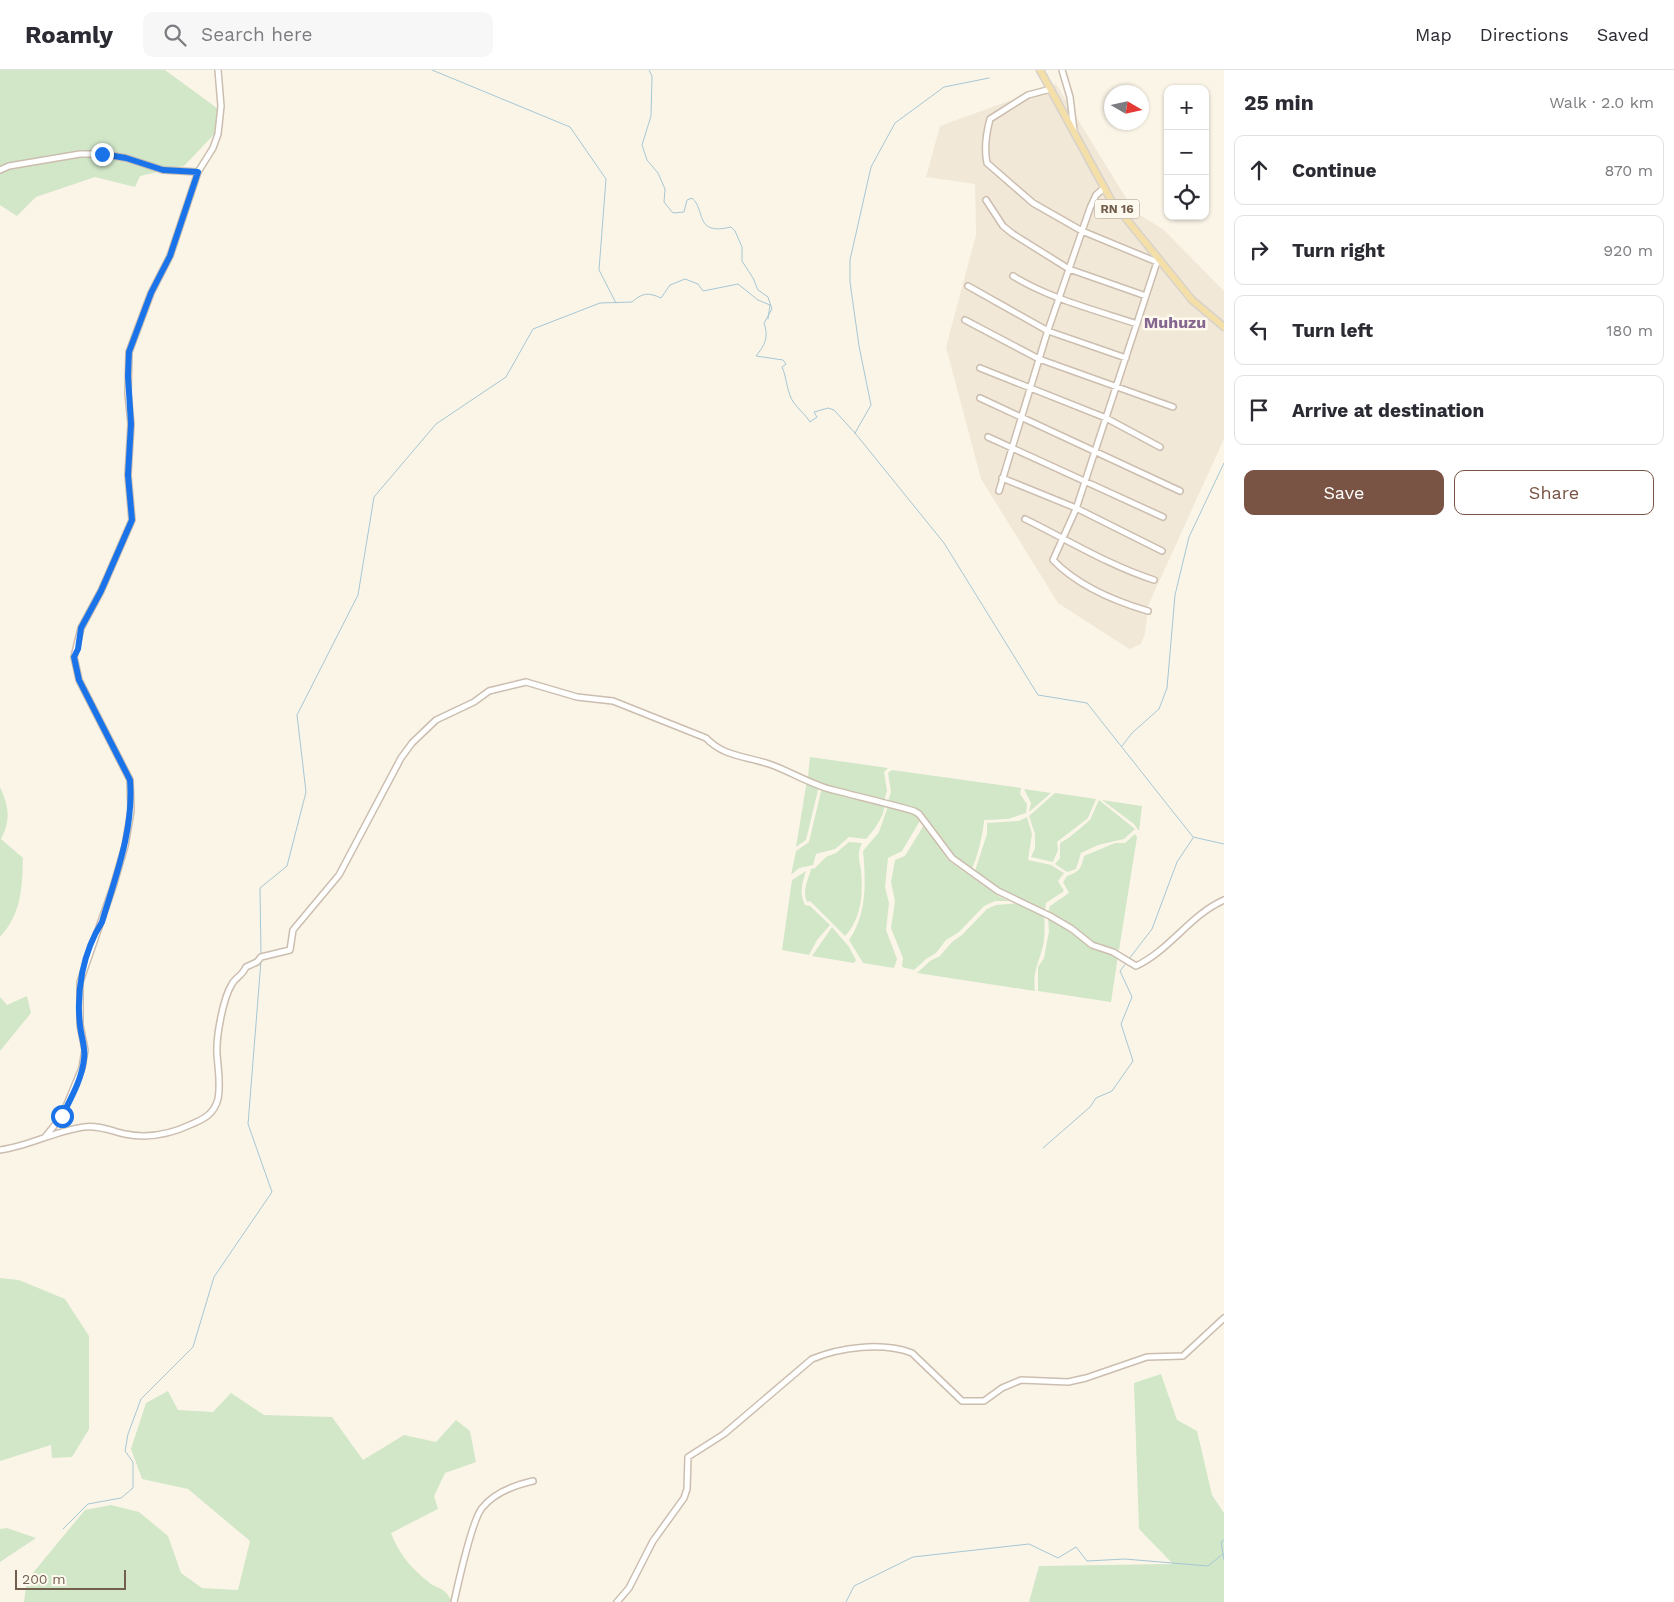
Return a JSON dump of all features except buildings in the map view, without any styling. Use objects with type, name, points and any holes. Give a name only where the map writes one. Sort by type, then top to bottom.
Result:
[{"type":"main road","name":"RN 16","points":[[1040,70],[1104,188],[1123,217],[1192,300],[1224,327]]},
{"type":"street","points":[[44,1137],[54,1128],[66,1108],[82,1068],[84,1050],[80,1025],[80,982],[113,887],[125,846],[131,811],[130,780],[79,680],[74,657],[78,649],[81,628],[101,591],[132,520],[128,475],[131,424],[128,376],[129,352],[151,293],[170,256],[198,172],[213,148],[221,121],[218,70]]},
{"type":"street","points":[[1062,70],[1070,97],[1074,134]]},
{"type":"street","points":[[1051,89],[1028,95],[990,120],[986,132],[985,155],[991,168],[1033,203],[1082,231],[1158,261],[1086,480],[1053,560],[1063,571],[1108,597],[1148,611]]},
{"type":"street","points":[[0,170],[9,166],[80,154],[102,154],[126,158],[156,168],[198,172]]},
{"type":"street","points":[[999,492],[1039,359],[1082,231],[1096,195],[1104,188]]},
{"type":"street","points":[[986,200],[1004,226],[1013,234],[1069,269],[1146,296]]},
{"type":"street","points":[[1013,276],[1030,287],[1137,324]]},
{"type":"street","points":[[968,286],[1048,331],[1126,358]]},
{"type":"street","points":[[966,320],[1039,359],[1173,407]]},
{"type":"street","points":[[980,368],[1106,418],[1160,447]]},
{"type":"street","points":[[980,398],[1096,450],[1180,491]]},
{"type":"street","points":[[988,437],[1086,480],[1163,518]]},
{"type":"street","points":[[1002,478],[1076,508],[1162,551]]},
{"type":"street","points":[[1025,519],[1115,565],[1154,580]]},
{"type":"street","points":[[0,1150],[25,1145],[44,1137],[91,1126],[126,1135],[155,1136],[180,1130],[208,1116],[218,1100],[219,1033],[232,984],[241,976],[246,967],[257,962],[261,957],[290,950],[293,930],[339,875],[401,758],[425,728],[450,712],[474,702],[489,691],[505,686],[526,682],[576,696],[614,701],[706,738],[715,748],[734,756],[767,763],[830,790],[850,792],[875,802],[914,811],[922,817],[952,858],[998,891],[1050,916],[1072,929],[1092,945],[1113,952],[1136,966],[1160,951],[1204,910],[1224,900]]},
{"type":"street","points":[[617,1602],[629,1588],[653,1541],[684,1498],[687,1489],[688,1457],[724,1434],[786,1383],[812,1358],[829,1352],[873,1346],[904,1351],[912,1354],[962,1401],[976,1402],[984,1401],[1002,1388],[1021,1380],[1068,1382],[1086,1378],[1147,1357],[1183,1356],[1224,1318]]},
{"type":"street","points":[[454,1602],[474,1526],[482,1508],[510,1488],[533,1481]]},
{"type":"shaded area","points":[[1056,84],[1134,211],[1164,230],[1224,291],[1224,439],[1148,606],[1145,634],[1141,644],[1129,649],[1058,603],[981,479],[946,347],[976,235],[975,184],[926,177],[940,126]]},
{"type":"green space","points":[[0,70],[165,70],[221,111],[220,128],[184,166],[140,176],[135,187],[95,177],[36,197],[17,216],[0,205]]},
{"type":"green space","points":[[810,757],[888,768],[884,772],[887,791],[884,801],[827,785],[808,777]]},
{"type":"green space","points":[[892,770],[1021,788],[1020,794],[1027,804],[1026,813],[1008,819],[984,820],[980,844],[972,868],[952,858],[919,811],[888,801],[891,792],[888,773]]},
{"type":"green space","points":[[807,780],[819,786],[806,840],[796,847]]},
{"type":"green space","points":[[0,787],[8,813],[1,839],[23,858],[21,890],[17,909],[13,919],[0,937]]},
{"type":"green space","points":[[822,787],[884,804],[883,813],[866,839],[849,837],[835,849],[816,854],[813,865],[799,868],[791,875],[796,851],[809,842]]},
{"type":"green space","points":[[1024,789],[1051,793],[1029,812],[1031,803]]},
{"type":"green space","points":[[1055,793],[1096,799],[1088,818],[1057,842],[1058,850],[1053,862],[1031,857],[1035,848],[1035,834],[1029,816]]},
{"type":"green space","points":[[1099,800],[1135,829],[1124,839],[1098,845],[1081,853],[1076,869],[1067,872],[1055,864],[1060,858],[1060,843],[1090,820]]},
{"type":"green space","points":[[1102,800],[1142,806],[1139,831],[1134,824]]},
{"type":"green space","points":[[888,806],[917,814],[921,819],[902,851],[888,858],[885,887],[889,903],[886,930],[897,959],[894,968],[863,963],[849,940],[859,919],[864,897],[863,851],[879,832]]},
{"type":"green space","points":[[1027,817],[1032,834],[1028,860],[1051,865],[1064,873],[1058,881],[1064,891],[1046,903],[1045,911],[1005,894],[975,871],[987,834],[987,823],[1019,821]]},
{"type":"green space","points":[[924,825],[949,861],[1000,897],[1010,901],[995,901],[984,906],[959,932],[946,940],[936,953],[914,970],[902,967],[903,958],[891,928],[895,901],[891,882],[895,860],[905,856]]},
{"type":"green space","points":[[1135,834],[1137,837],[1119,950],[1096,944],[1048,912],[1050,906],[1069,893],[1063,882],[1067,876],[1079,869],[1084,856],[1115,843],[1125,843]]},
{"type":"green space","points":[[849,842],[862,843],[859,856],[862,887],[858,913],[851,929],[845,936],[810,901],[807,902],[805,893],[811,869],[815,868],[826,857],[836,853]]},
{"type":"green space","points":[[806,871],[802,884],[805,905],[810,906],[830,925],[817,940],[809,955],[782,950],[792,880]]},
{"type":"green space","points":[[1020,903],[1044,915],[1044,939],[1035,972],[1035,991],[917,973],[930,961],[940,956],[987,909],[996,905]]},
{"type":"green space","points":[[1048,917],[1094,949],[1118,956],[1111,1002],[1038,991],[1038,967],[1044,958],[1049,931]]},
{"type":"green space","points":[[832,927],[849,947],[856,960],[854,963],[812,956]]},
{"type":"green space","points":[[27,996],[31,1013],[0,1051],[0,997],[7,1005]]},
{"type":"green space","points":[[0,1278],[19,1280],[65,1299],[89,1336],[89,1429],[72,1457],[52,1458],[51,1445],[0,1461]]},
{"type":"green space","points":[[1161,1374],[1177,1420],[1197,1431],[1212,1495],[1224,1513],[1224,1602],[1029,1602],[1039,1566],[1173,1564],[1139,1529],[1134,1383]]},
{"type":"green space","points":[[168,1391],[178,1410],[213,1412],[231,1393],[264,1415],[332,1417],[363,1460],[404,1435],[436,1442],[456,1420],[470,1431],[476,1462],[445,1473],[434,1496],[438,1509],[391,1533],[397,1547],[410,1564],[430,1583],[443,1590],[452,1602],[24,1602],[27,1580],[85,1510],[111,1505],[139,1512],[168,1536],[181,1573],[202,1588],[238,1590],[250,1541],[188,1489],[142,1479],[131,1449],[146,1403]]},
{"type":"green space","points":[[7,1528],[36,1538],[0,1562],[0,1529]]},
{"type":"waterway","points":[[432,70],[570,127],[606,179],[599,270],[616,303]]},
{"type":"waterway","points":[[649,70],[652,76],[651,116],[642,145],[647,160],[658,173],[665,189],[664,202],[673,213],[684,212],[687,200],[692,198],[706,225],[719,229],[731,227],[735,231],[742,247],[742,261],[758,290],[768,297],[772,309],[764,323],[765,341],[756,356],[783,360],[786,364],[782,367],[788,391],[796,406],[810,422],[817,417],[814,412],[828,408],[834,410],[855,433],[944,543],[1038,695],[1087,703],[1193,837],[1224,844]]},
{"type":"waterway","points":[[855,433],[871,405],[859,346],[850,282],[850,260],[871,167],[895,123],[944,87],[989,78]]},
{"type":"waterway","points":[[261,955],[260,888],[287,866],[306,792],[297,715],[358,595],[374,497],[436,424],[506,377],[533,329],[600,303],[632,302],[645,294],[661,298],[670,285],[685,279],[698,284],[703,291],[738,284],[758,300],[770,305],[768,319]]},
{"type":"waterway","points":[[1122,746],[1132,733],[1159,709],[1167,688],[1175,595],[1189,537],[1224,463]]},
{"type":"waterway","points":[[1129,959],[1152,929],[1177,862],[1193,838]]},
{"type":"waterway","points":[[63,1529],[88,1504],[121,1498],[133,1488],[133,1462],[125,1451],[128,1434],[141,1399],[193,1347],[214,1277],[272,1192],[248,1124],[261,961]]},
{"type":"waterway","points":[[1043,1148],[1090,1107],[1096,1098],[1112,1091],[1133,1061],[1121,1024],[1132,997],[1120,971],[1127,962]]},
{"type":"waterway","points":[[1224,1540],[1221,1542],[1224,1560]]},
{"type":"waterway","points":[[846,1602],[854,1586],[913,1557],[1029,1544],[1058,1558],[1076,1547],[1087,1561],[1125,1559],[1208,1566],[1223,1554]]},
{"type":"district","name":"Muhuzu","points":[[1175,322]]},
{"type":"route","points":[[62,1116],[79,1080],[84,1059],[80,1025],[80,982],[96,931],[102,922],[125,846],[132,796],[130,780],[79,680],[74,657],[78,649],[81,628],[101,591],[132,520],[128,475],[131,424],[128,394],[129,352],[151,293],[170,256],[171,248],[198,172],[163,170],[126,158],[102,154]]}]
